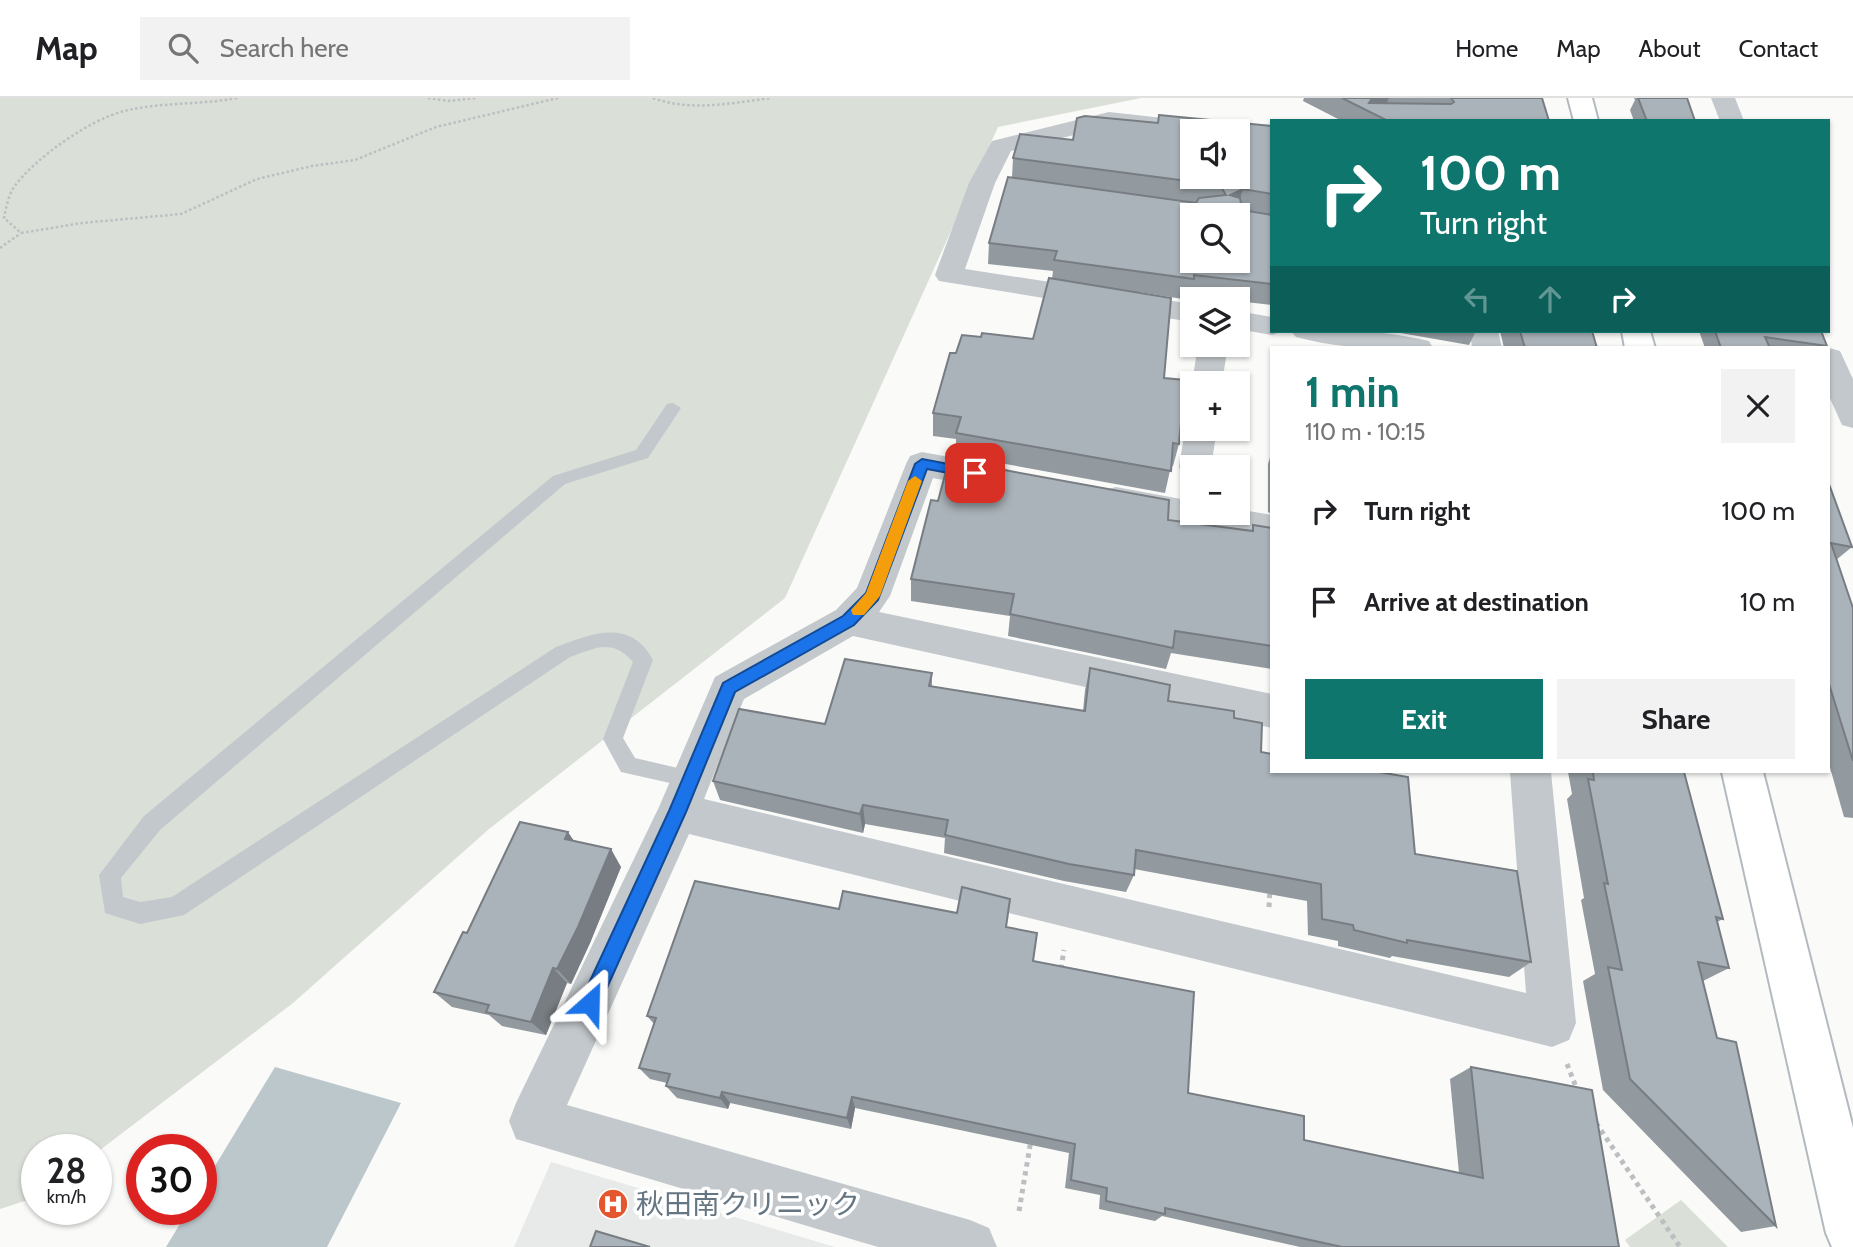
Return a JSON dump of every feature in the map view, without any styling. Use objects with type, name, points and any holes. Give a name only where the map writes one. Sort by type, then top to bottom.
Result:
[{"type":"street","points":[[1580,98],[1585,119]]},
{"type":"street","points":[[1723,98],[1731,119]]},
{"type":"street","points":[[1180,127],[1109,119],[1000,146],[995,185],[949,275],[1180,311]]},
{"type":"street","points":[[1250,322],[1270,326]]},
{"type":"street","points":[[1319,333],[1405,346]]},
{"type":"street","points":[[1830,362],[1844,414]]},
{"type":"street","points":[[970,1247],[534,1121],[685,795],[729,688],[849,620],[872,596],[922,464],[1028,483]]},
{"type":"street","points":[[1082,493],[1180,499]]},
{"type":"street","points":[[1250,520],[1270,527]]},
{"type":"street","points":[[849,620],[1270,711]]},
{"type":"street","points":[[685,795],[1072,907],[1552,1023],[1531,773]]},
{"type":"street","points":[[1742,773],[1853,1233]]},
{"type":"lane","points":[[673,408],[642,454],[559,480],[152,823],[110,875],[113,905],[140,913],[176,907],[563,652],[601,638],[628,643],[643,660],[613,738],[628,766],[685,795]]},
{"type":"path","points":[[21,233],[4,218],[12,189],[40,159],[87,128],[122,111],[209,105],[237,98]]},
{"type":"path","points":[[428,98],[448,101],[476,98]]},
{"type":"path","points":[[0,248],[21,233],[82,223],[181,214],[257,178],[355,160],[436,127],[558,98]]},
{"type":"path","points":[[653,98],[663,103],[692,105],[771,98]]},
{"type":"path","points":[[1267,954],[1270,879]]},
{"type":"path","points":[[1059,983],[1072,907]]},
{"type":"path","points":[[1552,1023],[1581,1101]]},
{"type":"path","points":[[1589,1112],[1680,1247]]},
{"type":"path","points":[[1019,1211],[1034,1128]]},
{"type":"shaded area","points":[[0,98],[1141,98],[998,127],[785,598],[489,829],[293,1003],[112,1141],[112,1134],[21,1134],[21,1202],[0,1209]]},
{"type":"shaded area","points":[[275,1067],[401,1103],[327,1247],[166,1247],[179,1225],[217,1225],[217,1163]]},
{"type":"shaded area","name":"秋田南クリニック","points":[[551,1162],[835,1247],[514,1247]]},
{"type":"shaded area","points":[[1681,1200],[1728,1247],[1630,1247],[1625,1240]]},
{"type":"building","points":[[1342,98],[1372,98],[1369,103],[1451,104],[1454,102],[1451,98],[1542,98],[1548,119],[1384,119]]},
{"type":"building","points":[[1638,98],[1687,98],[1694,119],[1646,119]]},
{"type":"building","points":[[1159,115],[1200,119],[1180,119],[1180,180],[1013,158],[1020,134],[1073,140],[1077,118],[1085,116],[1158,123]]},
{"type":"building","points":[[1250,124],[1270,126],[1270,194],[1243,189],[1250,189]]},
{"type":"building","points":[[1008,177],[1196,203],[1180,203],[1180,273],[1250,273],[1250,211],[1270,215],[1270,284],[1194,275],[1194,279],[1054,260],[1057,251],[989,243]]},
{"type":"building","points":[[1222,189],[1243,189],[1230,195],[1240,198],[1241,203],[1196,203],[1199,198],[1226,195]]},
{"type":"building","points":[[1049,278],[1171,298],[1164,378],[1180,380],[1180,433],[1179,444],[1173,443],[1171,471],[956,433],[961,417],[933,413],[950,353],[956,353],[962,335],[981,337],[982,333],[1033,339]]},
{"type":"building","points":[[1521,333],[1593,333],[1596,346],[1524,346]]},
{"type":"building","points":[[1716,333],[1822,333],[1827,346],[1765,337],[1769,346],[1720,346]]},
{"type":"building","points":[[949,460],[1169,500],[1168,520],[1180,522],[1180,525],[1207,525],[1253,531],[1253,525],[1270,528],[1270,646],[1175,631],[1173,648],[1010,614],[1014,594],[911,579],[931,500],[938,501]]},
{"type":"building","points":[[1830,487],[1852,547],[1831,543],[1853,608],[1853,761],[1830,687]]},
{"type":"building","points":[[845,659],[932,673],[929,686],[1085,711],[1090,668],[1170,685],[1168,701],[1234,711],[1234,718],[1262,723],[1261,752],[1270,754],[1270,773],[1385,773],[1408,777],[1415,854],[1517,871],[1531,962],[1407,940],[1407,943],[1354,930],[1353,925],[1322,919],[1321,884],[1136,850],[1134,875],[1069,864],[945,835],[948,820],[863,805],[860,814],[713,781],[739,709],[825,724]]},
{"type":"building","points":[[1593,773],[1684,773],[1723,919],[1716,917],[1729,968],[1698,962],[1717,1038],[1736,1042],[1776,1226],[1630,1079],[1608,967],[1622,970],[1604,883],[1608,884],[1588,779],[1594,780]]},
{"type":"building","points":[[520,822],[568,832],[565,839],[611,849],[578,927],[557,969],[553,968],[531,1022],[486,1012],[489,1005],[434,992],[463,932],[467,933]]},
{"type":"building","points":[[695,881],[839,909],[843,891],[957,913],[962,887],[1010,899],[1006,927],[1037,933],[1033,961],[1194,992],[1188,1093],[1304,1116],[1304,1140],[1483,1178],[1471,1067],[1592,1090],[1619,1247],[1342,1247],[1165,1208],[1165,1214],[1106,1201],[1107,1188],[1071,1180],[1075,1144],[852,1097],[847,1118],[722,1092],[720,1098],[666,1086],[670,1074],[639,1068],[656,1018],[647,1016]]},
{"type":"building","points":[[596,1231],[650,1247],[590,1247]]},
{"type":"slow traffic","points":[[858,610],[872,596],[915,481]]},
{"type":"place","name":"秋田南クリニック","points":[[613,1204]]},
{"type":"route","points":[[590,1003],[678,812],[729,688],[849,620],[872,596],[922,464],[975,473]]}]
